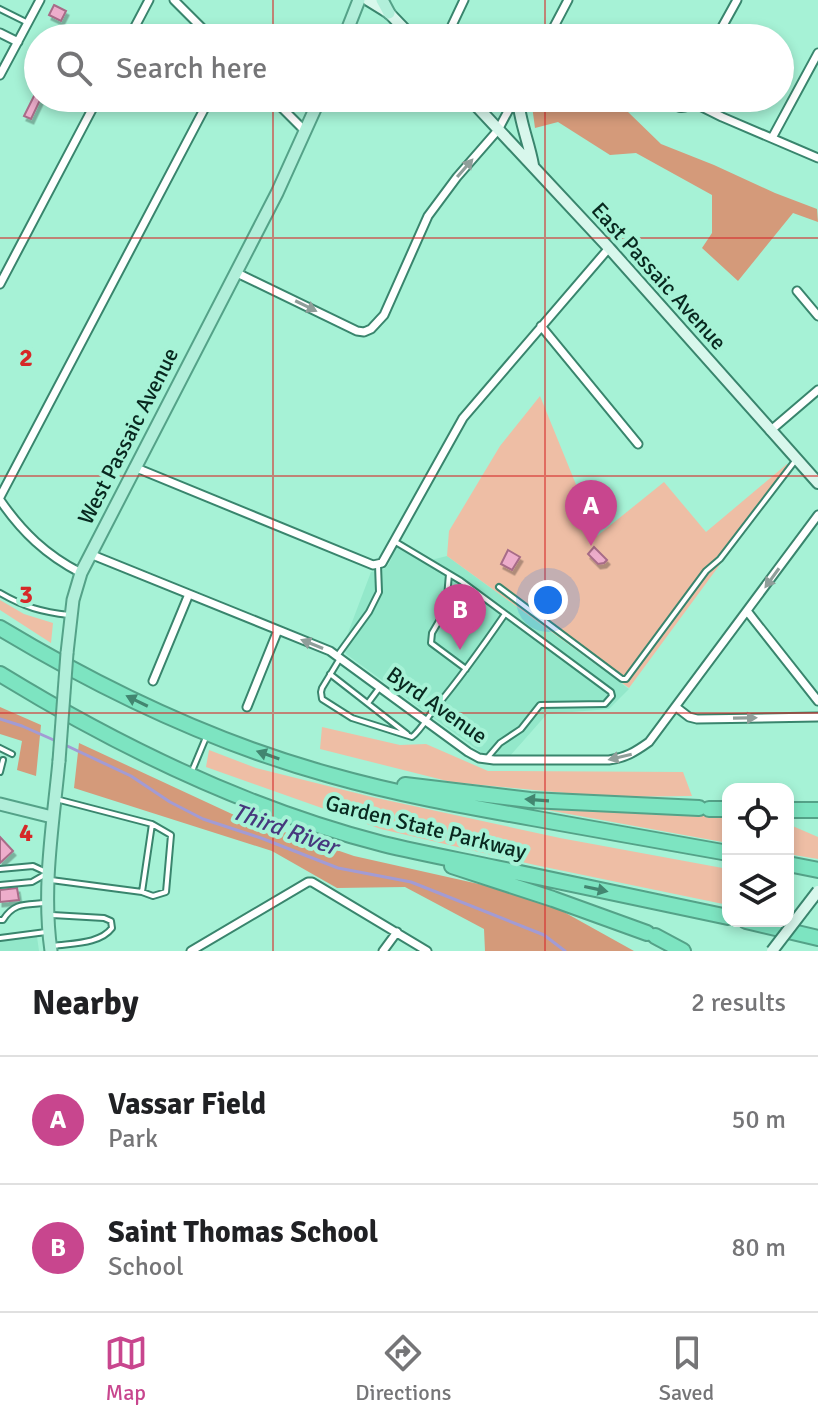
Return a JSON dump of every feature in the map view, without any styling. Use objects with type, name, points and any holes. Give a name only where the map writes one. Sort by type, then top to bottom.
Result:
[{"type":"highway","name":"Garden State Parkway","points":[[0,628],[97,682],[208,733],[330,775],[452,804],[722,852]]},
{"type":"highway","name":"Garden State Parkway","points":[[0,676],[104,734],[190,775],[278,811],[383,844],[722,916]]},
{"type":"highway","points":[[330,775],[506,797],[722,809]]},
{"type":"highway","points":[[794,810],[818,810]]},
{"type":"highway","points":[[383,844],[553,899],[651,935],[683,951]]},
{"type":"highway","points":[[794,865],[818,870]]},
{"type":"highway","points":[[771,927],[818,938]]},
{"type":"main road","points":[[350,24],[359,0]]},
{"type":"main road","points":[[368,0],[400,24]]},
{"type":"main road","points":[[382,0],[389,13]]},
{"type":"main road","name":"West Passaic Avenue","points":[[51,949],[48,876],[75,588],[134,467],[277,193],[314,112]]},
{"type":"main road","name":"East Passaic Avenue","points":[[482,112],[609,248],[818,483]]},
{"type":"main road","points":[[519,112],[529,141],[533,167]]},
{"type":"main road","points":[[0,804],[52,817]]},
{"type":"main road","points":[[772,951],[818,891]]},
{"type":"street","points":[[28,23],[40,0]]},
{"type":"street","points":[[136,24],[149,0]]},
{"type":"street","points":[[174,0],[198,24]]},
{"type":"street","points":[[453,24],[464,0]]},
{"type":"street","points":[[555,24],[568,0]]},
{"type":"street","points":[[723,24],[735,1]]},
{"type":"street","points":[[0,75],[24,31]]},
{"type":"street","points":[[0,33],[18,42]]},
{"type":"street","points":[[794,97],[818,53]]},
{"type":"street","points":[[0,284],[91,112]]},
{"type":"street","points":[[81,573],[61,563],[29,537],[0,499],[203,112]]},
{"type":"street","points":[[286,112],[306,132]]},
{"type":"street","points":[[235,272],[357,331],[371,329],[384,315],[428,216],[498,130],[508,112]]},
{"type":"street","points":[[713,112],[818,158]]},
{"type":"street","points":[[772,138],[786,112]]},
{"type":"street","points":[[134,467],[378,565],[382,563],[463,418],[609,248]]},
{"type":"street","points":[[797,291],[818,316]]},
{"type":"street","points":[[541,326],[638,444]]},
{"type":"street","points":[[770,431],[818,390]]},
{"type":"street","name":"Byrd Avenue","points":[[90,554],[330,651],[479,758],[621,759],[649,742],[818,515]]},
{"type":"street","points":[[153,681],[189,594]]},
{"type":"street","points":[[747,611],[818,701]]},
{"type":"street","points":[[247,707],[278,630]]},
{"type":"street","points":[[676,707],[697,719],[818,717]]},
{"type":"street","points":[[191,951],[308,882],[427,951]]},
{"type":"street","points":[[383,951],[397,932]]},
{"type":"lane","points":[[0,9],[28,23]]},
{"type":"lane","points":[[499,587],[626,679],[706,571],[720,559],[796,459]]},
{"type":"lane","points":[[394,541],[449,574],[611,692],[612,696],[605,704],[540,705],[521,729],[500,743],[487,759]]},
{"type":"lane","points":[[378,565],[379,592],[321,692],[322,699],[352,718],[409,736],[415,735],[505,614]]},
{"type":"lane","points":[[449,574],[446,609],[432,633],[431,643],[466,669]]},
{"type":"lane","points":[[0,593],[30,609],[71,615]]},
{"type":"lane","points":[[330,674],[409,736]]},
{"type":"lane","points":[[368,703],[380,687]]},
{"type":"lane","points":[[190,775],[208,733]]},
{"type":"lane","points":[[0,748],[12,754]]},
{"type":"lane","points":[[0,772],[3,760]]},
{"type":"lane","points":[[0,869],[33,866],[48,876],[69,882],[153,896],[166,892],[171,835],[152,824],[55,799]]},
{"type":"lane","points":[[142,892],[152,824]]},
{"type":"lane","points":[[0,885],[32,882],[48,876]]},
{"type":"lane","points":[[0,920],[17,905],[47,909],[66,916],[111,921],[112,928],[104,936],[51,949]]},
{"type":"lane","points":[[0,938],[49,931]]},
{"type":"shaded area","points":[[533,112],[628,112],[661,144],[817,209],[818,222],[793,213],[738,281],[702,248],[712,233],[712,195],[636,153],[610,155],[558,122],[535,128]]},
{"type":"shaded area","points":[[540,396],[597,536],[664,482],[706,532],[787,464],[791,468],[629,688],[447,556],[449,531],[500,446]]},
{"type":"shaded area","points":[[399,540],[431,560],[447,556],[629,689],[609,709],[547,714],[509,757],[486,756],[346,654],[343,646],[371,572],[384,569],[389,564]]},
{"type":"shaded area","points":[[0,600],[24,614],[53,623],[51,643],[0,610]]},
{"type":"shaded area","points":[[0,707],[41,725],[36,776],[17,770],[22,741],[0,734]]},
{"type":"shaded area","points":[[322,727],[400,745],[426,744],[488,771],[683,772],[692,796],[607,797],[451,782],[320,749]]},
{"type":"shaded area","points":[[79,743],[232,814],[354,856],[537,897],[634,951],[485,951],[484,929],[405,887],[337,888],[272,851],[74,788]]},
{"type":"shaded area","points":[[209,750],[256,768],[372,797],[560,838],[722,868],[722,904],[381,829],[206,767]]},
{"type":"shaded area","points":[[547,810],[722,814],[722,842]]},
{"type":"shaded area","points":[[794,827],[818,837],[818,859],[794,855]]},
{"type":"shaded area","points":[[36,930],[39,951],[0,951],[0,934]]},
{"type":"building","points":[[54,5],[66,11],[61,21],[49,15]]},
{"type":"building","points":[[26,112],[34,112],[31,119],[24,116]]},
{"type":"building","points":[[594,547],[607,560],[604,563],[598,564],[588,554]]},
{"type":"building","points":[[508,550],[520,557],[512,570],[501,564]]},
{"type":"building","points":[[0,837],[13,851],[0,863]]},
{"type":"building","points":[[17,888],[19,900],[0,902],[0,890]]},
{"type":"waterway","name":"Third River","points":[[0,719],[56,741]]},
{"type":"waterway","name":"Third River","points":[[63,744],[131,776],[203,819],[338,868],[411,882],[544,935],[565,951]]},
{"type":"place","name":"Vassar Field","points":[[591,546]]},
{"type":"place","name":"Saint Thomas School","points":[[460,650]]}]
